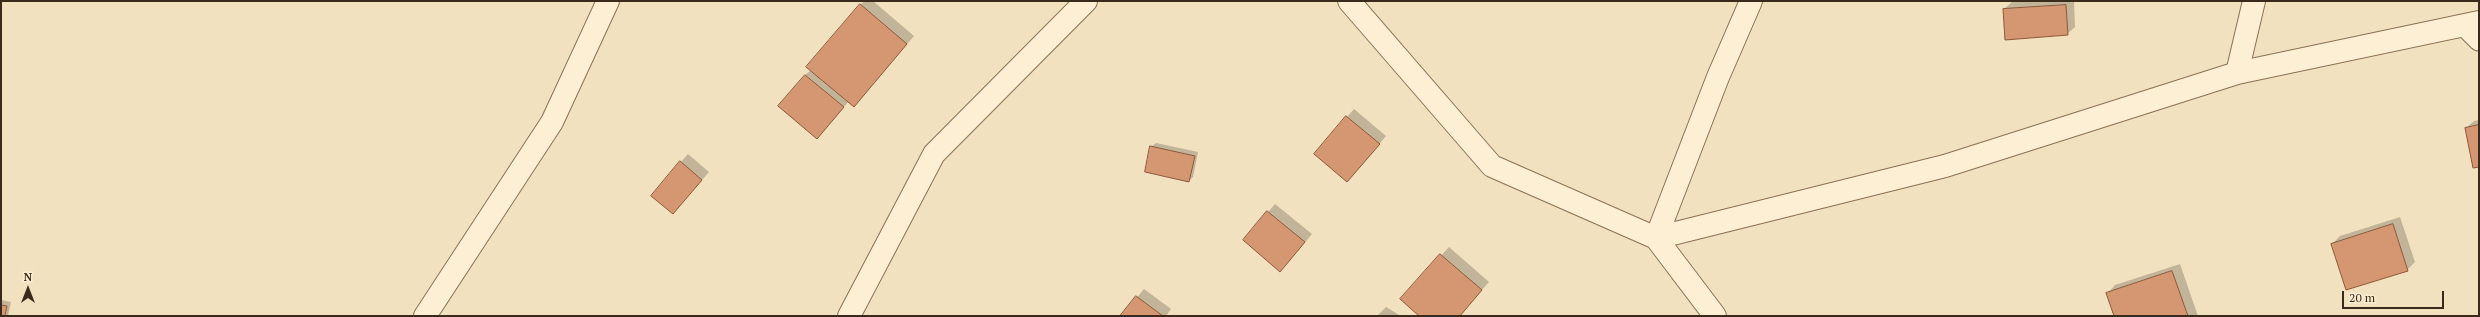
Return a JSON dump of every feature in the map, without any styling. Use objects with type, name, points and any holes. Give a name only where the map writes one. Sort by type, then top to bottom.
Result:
[{"type":"street","points":[[425,316],[552,122],[608,1]]},
{"type":"street","points":[[849,316],[934,154],[1086,1]]},
{"type":"street","points":[[1349,1],[1492,166],[1656,238],[1715,316]]},
{"type":"street","points":[[1656,238],[1718,77],[1751,1]]},
{"type":"street","points":[[2237,72],[2254,1]]},
{"type":"street","points":[[1656,238],[1945,166],[2237,72],[2475,30]]},
{"type":"building","points":[[860,4],[907,44],[854,107],[806,67]]},
{"type":"building","points":[[2066,5],[2068,35],[2005,40],[2003,9]]},
{"type":"building","points":[[805,75],[844,107],[817,139],[778,106]]},
{"type":"building","points":[[1346,116],[1380,144],[1347,182],[1314,154]]},
{"type":"building","points":[[2479,125],[2479,167],[2473,168],[2465,128]]},
{"type":"building","points":[[1150,146],[1195,156],[1189,182],[1145,172]]},
{"type":"building","points":[[680,161],[702,180],[673,214],[651,196]]},
{"type":"building","points":[[1267,211],[1305,242],[1280,272],[1243,240]]},
{"type":"building","points":[[2393,224],[2408,271],[2346,290],[2331,244]]},
{"type":"building","points":[[1440,254],[1482,290],[1460,316],[1419,316],[1400,299]]},
{"type":"building","points":[[2172,271],[2188,316],[2114,316],[2106,293]]},
{"type":"building","points":[[1136,296],[1163,316],[1120,316]]},
{"type":"building","points":[[1,305],[7,306],[5,316],[1,316]]}]
